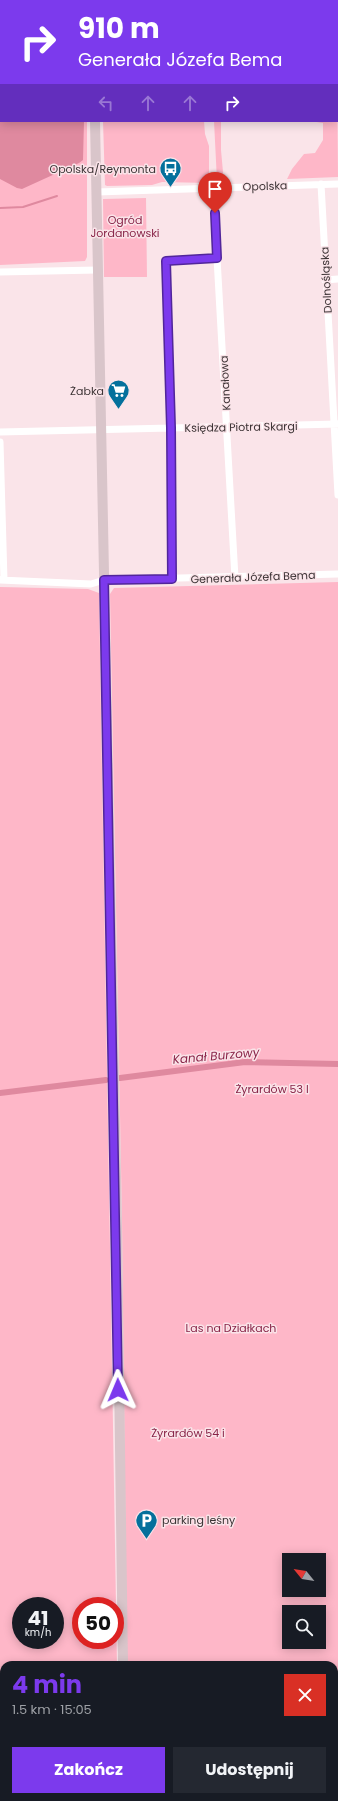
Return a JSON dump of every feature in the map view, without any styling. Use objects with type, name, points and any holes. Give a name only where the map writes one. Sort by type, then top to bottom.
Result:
[{"type":"main road","points":[[95,122],[123,1661]]},
{"type":"street","name":"Dolnośląska","points":[[321,184],[325,280],[334,352],[338,495]]},
{"type":"street","name":"Opolska","points":[[97,192],[338,184]]},
{"type":"street","name":"Kanałowa","points":[[214,188],[235,578]]},
{"type":"street","points":[[172,579],[171,428],[166,261],[217,258]]},
{"type":"street","points":[[0,272],[98,270]]},
{"type":"street","points":[[325,280],[338,279]]},
{"type":"street","name":"Księdza Piotra Skargi","points":[[0,432],[227,428],[336,424]]},
{"type":"street","points":[[0,442],[2,580]]},
{"type":"street","name":"Generała Józefa Bema","points":[[2,580],[91,584],[104,580],[235,578],[338,574]]},
{"type":"green space","points":[[0,122],[87,122],[87,257],[85,261],[0,265]]},
{"type":"green space","points":[[103,122],[204,122],[205,134],[209,146],[209,183],[162,182],[152,185],[105,185]]},
{"type":"green space","points":[[214,122],[221,122],[221,150],[224,183],[217,181]]},
{"type":"green space","points":[[316,122],[338,122],[338,177],[287,179],[292,169],[304,154],[315,153],[323,140],[323,123]]},
{"type":"green space","name":"Ogród Jordanowski","points":[[146,198],[147,277],[104,277],[103,199]]},
{"type":"green space","points":[[338,582],[338,1661],[127,1661],[122,1219],[110,594],[114,588]]},
{"type":"green space","points":[[0,587],[88,589],[99,593],[116,1597],[72,1597],[72,1649],[117,1649],[117,1661],[0,1661]]},
{"type":"shaded area","points":[[0,122],[84,122],[83,160],[79,163],[22,189],[0,179]]},
{"type":"waterway","points":[[0,208],[23,207],[57,196]]},
{"type":"waterway","name":"Kanał Burzowy","points":[[120,1078],[245,1062],[338,1064]]},
{"type":"waterway","name":"Kanał Burzowy","points":[[0,1093],[106,1080]]},
{"type":"place","name":"Opolska/Reymonta","points":[[171,188]]},
{"type":"place","name":"Żabka","points":[[119,410]]},
{"type":"place","name":"parking leśny","points":[[146,1540]]},
{"type":"route","points":[[118,1390],[117,1227],[104,580],[172,579],[171,428],[166,261],[217,258],[215,213]]},
{"type":"park label","name":"Żyrardów 53 l","points":[[272,1089]]},
{"type":"park label","name":"Las na Działkach","points":[[231,1328]]},
{"type":"park label","name":"Żyrardów 54 i","points":[[188,1433]]}]
